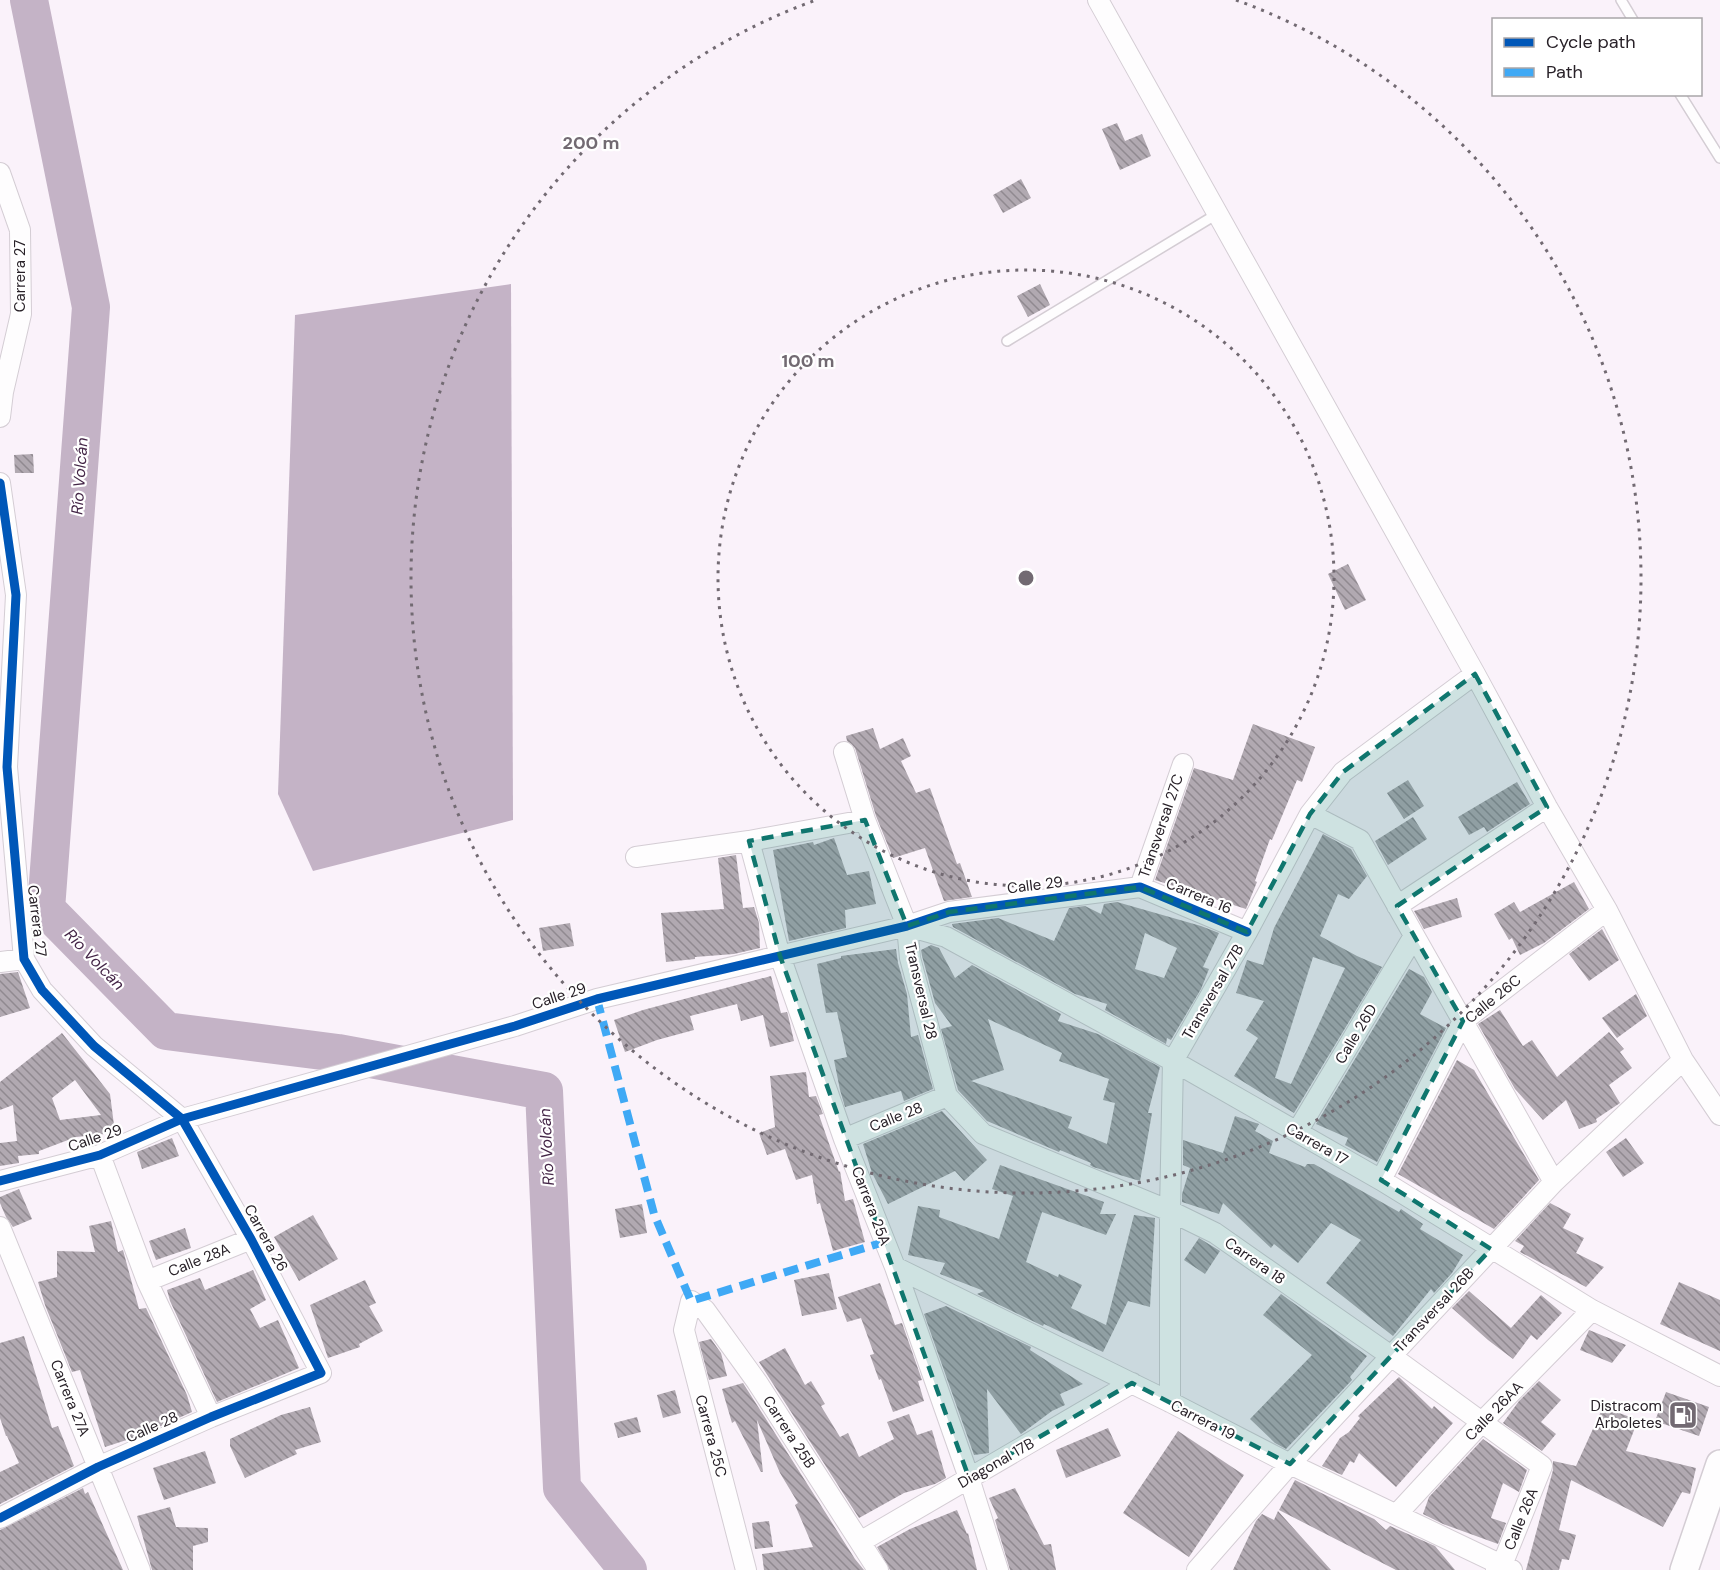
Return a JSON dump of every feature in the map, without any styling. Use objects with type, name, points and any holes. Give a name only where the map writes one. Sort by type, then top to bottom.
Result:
[{"type":"main road","points":[[1684,1570],[1713,1511],[1720,1464]]},
{"type":"street","points":[[1098,0],[1547,807],[1607,910],[1683,1060],[1720,1115]]},
{"type":"street","name":"Carrera 27","points":[[0,172],[20,230],[21,314],[3,392],[0,417]]},
{"type":"street","name":"Carrera 27","points":[[0,483],[16,595],[3,768],[24,959],[42,990],[94,1046],[182,1119]]},
{"type":"street","name":"Transversal 27B","points":[[1170,1402],[1173,1061],[1247,932],[1310,814],[1343,772],[1475,674]]},
{"type":"street","name":"Transversal 28","points":[[844,752],[865,820],[907,926],[910,958],[947,1096]]},
{"type":"street","name":"Transversal 27C","points":[[1140,887],[1183,764]]},
{"type":"street","points":[[1398,906],[1547,807]]},
{"type":"street","points":[[1310,814],[1360,840],[1554,1182]]},
{"type":"street","points":[[636,856],[748,841],[865,820]]},
{"type":"street","name":"Carrera 25A","points":[[748,841],[780,956],[844,1139],[895,1267],[969,1478],[998,1570]]},
{"type":"street","name":"Calle 29","points":[[0,1181],[100,1155],[182,1119],[515,1026],[597,999],[907,926],[949,912],[1140,887]]},
{"type":"street","name":"Carrera 16","points":[[1140,887],[1247,932]]},
{"type":"street","name":"Calle 26C","points":[[1381,1180],[1463,1021],[1607,910]]},
{"type":"street","name":"Carrera 17","points":[[907,926],[946,937],[1173,1061],[1381,1180],[1592,1310],[1720,1376]]},
{"type":"street","name":"Calle 26D","points":[[1297,1132],[1414,936]]},
{"type":"street","points":[[0,962],[24,959]]},
{"type":"street","name":"Transversal 26B","points":[[1197,1570],[1290,1464],[1554,1182],[1683,1060]]},
{"type":"street","name":"Calle 28","points":[[844,1139],[947,1096]]},
{"type":"street","name":"Carrera 18","points":[[947,1096],[984,1134],[1170,1211],[1215,1233],[1391,1356],[1542,1466]]},
{"type":"street","name":"Carrera 26","points":[[182,1119],[251,1239],[321,1374]]},
{"type":"street","points":[[100,1155],[147,1281],[211,1417]]},
{"type":"street","name":"Carrera 27A","points":[[0,1227],[140,1570]]},
{"type":"street","name":"Calle 28A","points":[[147,1281],[251,1239]]},
{"type":"street","name":"Carrera 19","points":[[895,1267],[1503,1568]]},
{"type":"street","name":"Carrera 25B","points":[[691,1301],[705,1310],[757,1382],[878,1570]]},
{"type":"street","name":"Carrera 25C","points":[[691,1301],[684,1330],[746,1570]]},
{"type":"street","name":"Calle 26AA","points":[[1397,1514],[1482,1422],[1592,1310]]},
{"type":"street","name":"Calle 28","points":[[0,1518],[98,1467],[211,1417],[321,1374]]},
{"type":"street","name":"Diagonal 17B","points":[[860,1542],[1132,1383]]},
{"type":"street","name":"Calle 26A","points":[[1503,1568],[1542,1466]]},
{"type":"lane","points":[[1621,0],[1632,18]]},
{"type":"lane","points":[[1681,96],[1720,158]]},
{"type":"lane","points":[[1007,341],[1217,214]]},
{"type":"highlighted area","points":[[1475,674],[1547,807],[1397,906],[1463,1021],[1381,1180],[1491,1249],[1290,1464],[1132,1383],[969,1478],[780,956],[749,841],[865,820],[907,926],[949,912],[1140,887],[1247,932],[1310,814],[1343,772]]},
{"type":"shaded area","points":[[511,284],[513,820],[313,871],[278,794],[295,315]]},
{"type":"building","points":[[1117,123],[1125,141],[1142,134],[1151,156],[1120,170],[1102,129]]},
{"type":"building","points":[[1021,179],[1031,198],[1003,213],[993,195]]},
{"type":"building","points":[[1040,284],[1050,305],[1028,317],[1017,296]]},
{"type":"building","points":[[33,454],[34,473],[15,473],[14,455]]},
{"type":"building","points":[[1348,564],[1366,600],[1345,610],[1328,574]]},
{"type":"building","points":[[1253,724],[1315,747],[1302,782],[1297,780],[1272,840],[1270,839],[1246,909],[1155,880],[1194,768],[1233,780]]},
{"type":"building","points":[[873,728],[880,749],[903,738],[911,756],[901,761],[916,793],[930,788],[957,864],[960,863],[972,897],[944,901],[925,848],[893,858],[876,816],[855,748],[847,741],[846,736]]},
{"type":"building","points":[[1408,780],[1424,806],[1404,819],[1387,793]]},
{"type":"building","points":[[1517,782],[1530,804],[1487,832],[1484,827],[1469,835],[1458,817]]},
{"type":"building","points":[[1413,817],[1427,839],[1388,865],[1375,841]]},
{"type":"building","points":[[1323,834],[1351,849],[1367,876],[1349,899],[1338,894],[1320,936],[1382,967],[1294,1113],[1234,1076],[1258,1038],[1246,1030],[1264,1001],[1236,993],[1247,960],[1263,965],[1274,928]],"holes":[[[1313,957],[1345,968],[1291,1084],[1275,1078]]]},
{"type":"building","points":[[834,838],[847,875],[869,871],[876,904],[845,910],[846,928],[789,941],[773,850],[813,842],[814,845]]},
{"type":"building","points":[[736,855],[743,908],[754,907],[759,923],[760,948],[734,954],[666,962],[661,913],[724,909],[718,858]]},
{"type":"building","points":[[1574,882],[1589,909],[1544,943],[1520,955],[1512,938],[1509,940],[1494,914],[1514,902],[1520,912]]},
{"type":"building","points":[[1457,898],[1462,917],[1424,929],[1414,911]]},
{"type":"building","points":[[1117,902],[1219,933],[1203,967],[1209,969],[1201,989],[1171,1040],[1167,1038],[1166,1044],[1105,1010],[1107,1004],[1075,994],[953,927],[952,924],[998,918],[1054,941],[1069,908],[1085,906],[1101,914],[1104,904]],"holes":[[[1145,933],[1177,948],[1164,978],[1135,969]]]},
{"type":"building","points":[[570,923],[574,946],[543,951],[539,928]]},
{"type":"building","points":[[1602,929],[1619,960],[1589,981],[1569,954]]},
{"type":"building","points":[[931,945],[939,948],[955,978],[972,965],[1061,1014],[1058,1021],[1098,1034],[1160,1067],[1148,1113],[1152,1113],[1140,1181],[1093,1167],[1091,1163],[987,1121],[958,1090],[941,1029],[952,1026],[935,1003],[921,950]],"holes":[[[988,1019],[1062,1053],[1059,1061],[1109,1079],[1103,1100],[1115,1103],[1107,1144],[1068,1128],[1072,1117],[971,1081],[1004,1070]]]},
{"type":"building","points":[[896,949],[907,994],[911,1037],[918,1035],[933,1089],[904,1101],[901,1091],[845,1107],[834,1060],[847,1057],[837,1012],[826,1013],[817,964],[841,958],[841,956]]},
{"type":"building","points":[[1409,969],[1424,977],[1432,992],[1420,1014],[1446,1028],[1377,1162],[1345,1145],[1348,1138],[1316,1124]]},
{"type":"building","points":[[18,972],[30,1008],[0,1017],[0,974]]},
{"type":"building","points":[[771,976],[781,1013],[787,1012],[794,1041],[770,1047],[763,1015],[741,1021],[737,1004],[690,1016],[694,1030],[625,1052],[614,1020],[643,1010]]},
{"type":"building","points":[[1636,994],[1647,1016],[1617,1038],[1602,1018]]},
{"type":"building","points":[[1500,1010],[1523,1046],[1532,1040],[1557,1077],[1609,1032],[1624,1049],[1620,1052],[1632,1068],[1609,1085],[1620,1103],[1596,1119],[1597,1122],[1579,1129],[1566,1100],[1543,1120],[1515,1089],[1478,1024]]},
{"type":"building","points":[[62,1033],[110,1094],[115,1133],[76,1137],[39,1151],[39,1154],[18,1156],[19,1163],[0,1166],[0,1143],[17,1141],[13,1105],[0,1110],[0,1082]],"holes":[[[75,1080],[101,1115],[60,1120],[52,1098]]]},
{"type":"building","points":[[1457,1060],[1474,1070],[1539,1180],[1494,1229],[1398,1174]]},
{"type":"building","points":[[806,1072],[809,1097],[816,1096],[823,1114],[819,1115],[840,1171],[845,1201],[853,1199],[865,1242],[833,1251],[820,1203],[817,1204],[812,1175],[796,1180],[785,1149],[767,1155],[759,1133],[775,1127],[770,1076]]},
{"type":"building","points":[[942,1111],[987,1160],[964,1181],[955,1171],[888,1204],[872,1173],[863,1144]]},
{"type":"building","points":[[1235,1116],[1259,1124],[1255,1131],[1273,1141],[1269,1153],[1305,1167],[1307,1164],[1314,1164],[1399,1212],[1401,1209],[1423,1224],[1420,1229],[1463,1255],[1452,1273],[1434,1293],[1431,1289],[1393,1336],[1326,1283],[1361,1240],[1331,1223],[1298,1263],[1274,1244],[1271,1248],[1223,1203],[1219,1214],[1182,1202],[1182,1194],[1190,1168],[1183,1165],[1183,1140],[1223,1153]]},
{"type":"building","points":[[172,1138],[179,1156],[142,1169],[137,1152]]},
{"type":"building","points":[[1626,1138],[1644,1163],[1623,1177],[1606,1152]]},
{"type":"building","points":[[1000,1165],[1104,1202],[1100,1214],[1116,1214],[1106,1235],[1042,1212],[1026,1262],[1082,1285],[1071,1308],[1106,1325],[1134,1215],[1155,1218],[1150,1307],[1128,1301],[1103,1352],[977,1294],[984,1291],[940,1274],[945,1263],[908,1255],[918,1206],[940,1210],[939,1217],[999,1239],[1013,1196],[992,1189]]},
{"type":"building","points":[[19,1189],[32,1219],[13,1227],[6,1217],[0,1197]]},
{"type":"building","points":[[1550,1203],[1571,1214],[1563,1228],[1584,1238],[1576,1253],[1604,1267],[1586,1287],[1520,1252],[1524,1246],[1515,1241]]},
{"type":"building","points":[[642,1204],[647,1233],[620,1238],[615,1209]]},
{"type":"building","points":[[313,1215],[338,1259],[299,1281],[274,1237]]},
{"type":"building","points":[[111,1221],[118,1252],[123,1250],[139,1309],[146,1308],[187,1395],[192,1412],[139,1436],[105,1447],[80,1370],[72,1372],[38,1282],[57,1277],[57,1251],[95,1252],[89,1226]]},
{"type":"building","points":[[185,1228],[191,1248],[156,1260],[149,1241]]},
{"type":"building","points":[[1199,1238],[1220,1251],[1205,1274],[1184,1260]]},
{"type":"building","points":[[253,1270],[266,1300],[250,1309],[260,1328],[278,1320],[299,1368],[217,1402],[167,1290],[200,1278],[205,1290]]},
{"type":"building","points":[[829,1273],[837,1309],[802,1316],[794,1280]]},
{"type":"building","points":[[365,1280],[376,1303],[369,1306],[383,1331],[359,1344],[360,1347],[328,1358],[310,1305]]},
{"type":"building","points":[[1679,1282],[1720,1300],[1720,1351],[1660,1324]]},
{"type":"building","points":[[880,1283],[895,1325],[902,1323],[922,1380],[918,1381],[924,1401],[893,1412],[870,1355],[874,1354],[861,1318],[847,1322],[838,1297]]},
{"type":"building","points":[[1469,1291],[1511,1328],[1541,1295],[1562,1313],[1537,1340],[1531,1335],[1513,1359],[1452,1308]]},
{"type":"building","points":[[1281,1294],[1367,1356],[1350,1377],[1352,1380],[1286,1449],[1275,1443],[1250,1419],[1312,1355],[1263,1315]]},
{"type":"building","points":[[946,1306],[1031,1347],[1030,1350],[1083,1384],[1060,1394],[1065,1405],[1052,1411],[1021,1434],[987,1389],[989,1453],[974,1455],[924,1314]]},
{"type":"building","points":[[1589,1330],[1626,1345],[1612,1363],[1580,1350]]},
{"type":"building","points":[[24,1336],[52,1428],[58,1426],[74,1466],[0,1504],[0,1472],[19,1463],[0,1418],[0,1343]]},
{"type":"building","points":[[711,1339],[721,1353],[727,1376],[709,1380],[699,1342]]},
{"type":"building","points":[[785,1348],[805,1385],[811,1381],[825,1404],[821,1406],[840,1437],[848,1433],[859,1457],[894,1439],[887,1422],[909,1414],[917,1435],[932,1430],[946,1478],[935,1484],[904,1493],[859,1518],[759,1362]]},
{"type":"building","points":[[1399,1377],[1432,1409],[1434,1406],[1453,1423],[1396,1487],[1359,1453],[1354,1463],[1350,1461],[1342,1475],[1322,1466],[1340,1438],[1349,1432],[1360,1418],[1358,1416]]},
{"type":"building","points":[[1539,1381],[1561,1400],[1541,1422],[1556,1434],[1542,1451],[1503,1423],[1519,1401]]},
{"type":"building","points":[[743,1383],[864,1570],[764,1570],[762,1554],[813,1547],[795,1505],[798,1503],[780,1473],[757,1420],[763,1472],[735,1421],[732,1423],[722,1389]]},
{"type":"building","points":[[675,1390],[681,1413],[663,1418],[657,1395]]},
{"type":"building","points":[[1666,1392],[1709,1407],[1699,1436],[1655,1421]]},
{"type":"building","points":[[310,1407],[321,1442],[295,1450],[297,1454],[245,1478],[230,1446],[230,1439],[281,1415]]},
{"type":"building","points":[[1603,1407],[1638,1420],[1626,1451],[1696,1468],[1690,1494],[1682,1492],[1663,1527],[1571,1480],[1559,1530],[1576,1535],[1569,1560],[1562,1559],[1559,1570],[1526,1570],[1553,1470],[1553,1461],[1576,1466]]},
{"type":"building","points":[[637,1417],[641,1432],[618,1438],[614,1423]]},
{"type":"building","points":[[1108,1428],[1121,1456],[1066,1478],[1056,1450]]},
{"type":"building","points":[[1178,1431],[1244,1475],[1189,1557],[1123,1513]]},
{"type":"building","points":[[1483,1439],[1527,1470],[1519,1492],[1503,1483],[1491,1518],[1506,1523],[1498,1544],[1443,1524],[1423,1514],[1429,1497]]},
{"type":"building","points":[[205,1451],[216,1483],[164,1500],[153,1468]]},
{"type":"building","points":[[1295,1480],[1374,1519],[1386,1530],[1390,1526],[1435,1546],[1455,1570],[1396,1570],[1279,1510]]},
{"type":"building","points":[[83,1488],[85,1494],[88,1492],[123,1570],[0,1570],[0,1530]]},
{"type":"building","points":[[1015,1488],[1044,1545],[1051,1544],[1056,1570],[1010,1570],[995,1520],[998,1518],[989,1498]]},
{"type":"building","points":[[170,1507],[176,1527],[208,1528],[208,1542],[193,1546],[193,1570],[152,1570],[137,1516]]},
{"type":"building","points":[[957,1510],[968,1533],[977,1570],[890,1570],[877,1547],[910,1529]]},
{"type":"building","points":[[1278,1511],[1331,1570],[1233,1570],[1256,1521],[1262,1514],[1274,1520]]},
{"type":"building","points":[[769,1521],[773,1547],[755,1549],[752,1523]]},
{"type":"waterway","name":"Río Volcán","points":[[29,0],[91,307],[46,909],[166,1031],[338,1053],[544,1091],[562,1488],[628,1570]]},
{"type":"marked path","points":[[597,999],[654,1214],[691,1301],[884,1242]]},
{"type":"cycle path","points":[[0,483],[16,595],[7,767],[24,959],[42,990],[94,1046],[182,1119],[251,1239],[321,1373],[211,1417],[98,1467],[0,1518]]},
{"type":"cycle path","points":[[0,1181],[100,1155],[182,1119],[515,1026],[597,999],[907,926],[949,912],[1140,887],[1247,932]]},
{"type":"place","name":"Distracom Arboletes","points":[[1683,1415]]}]
